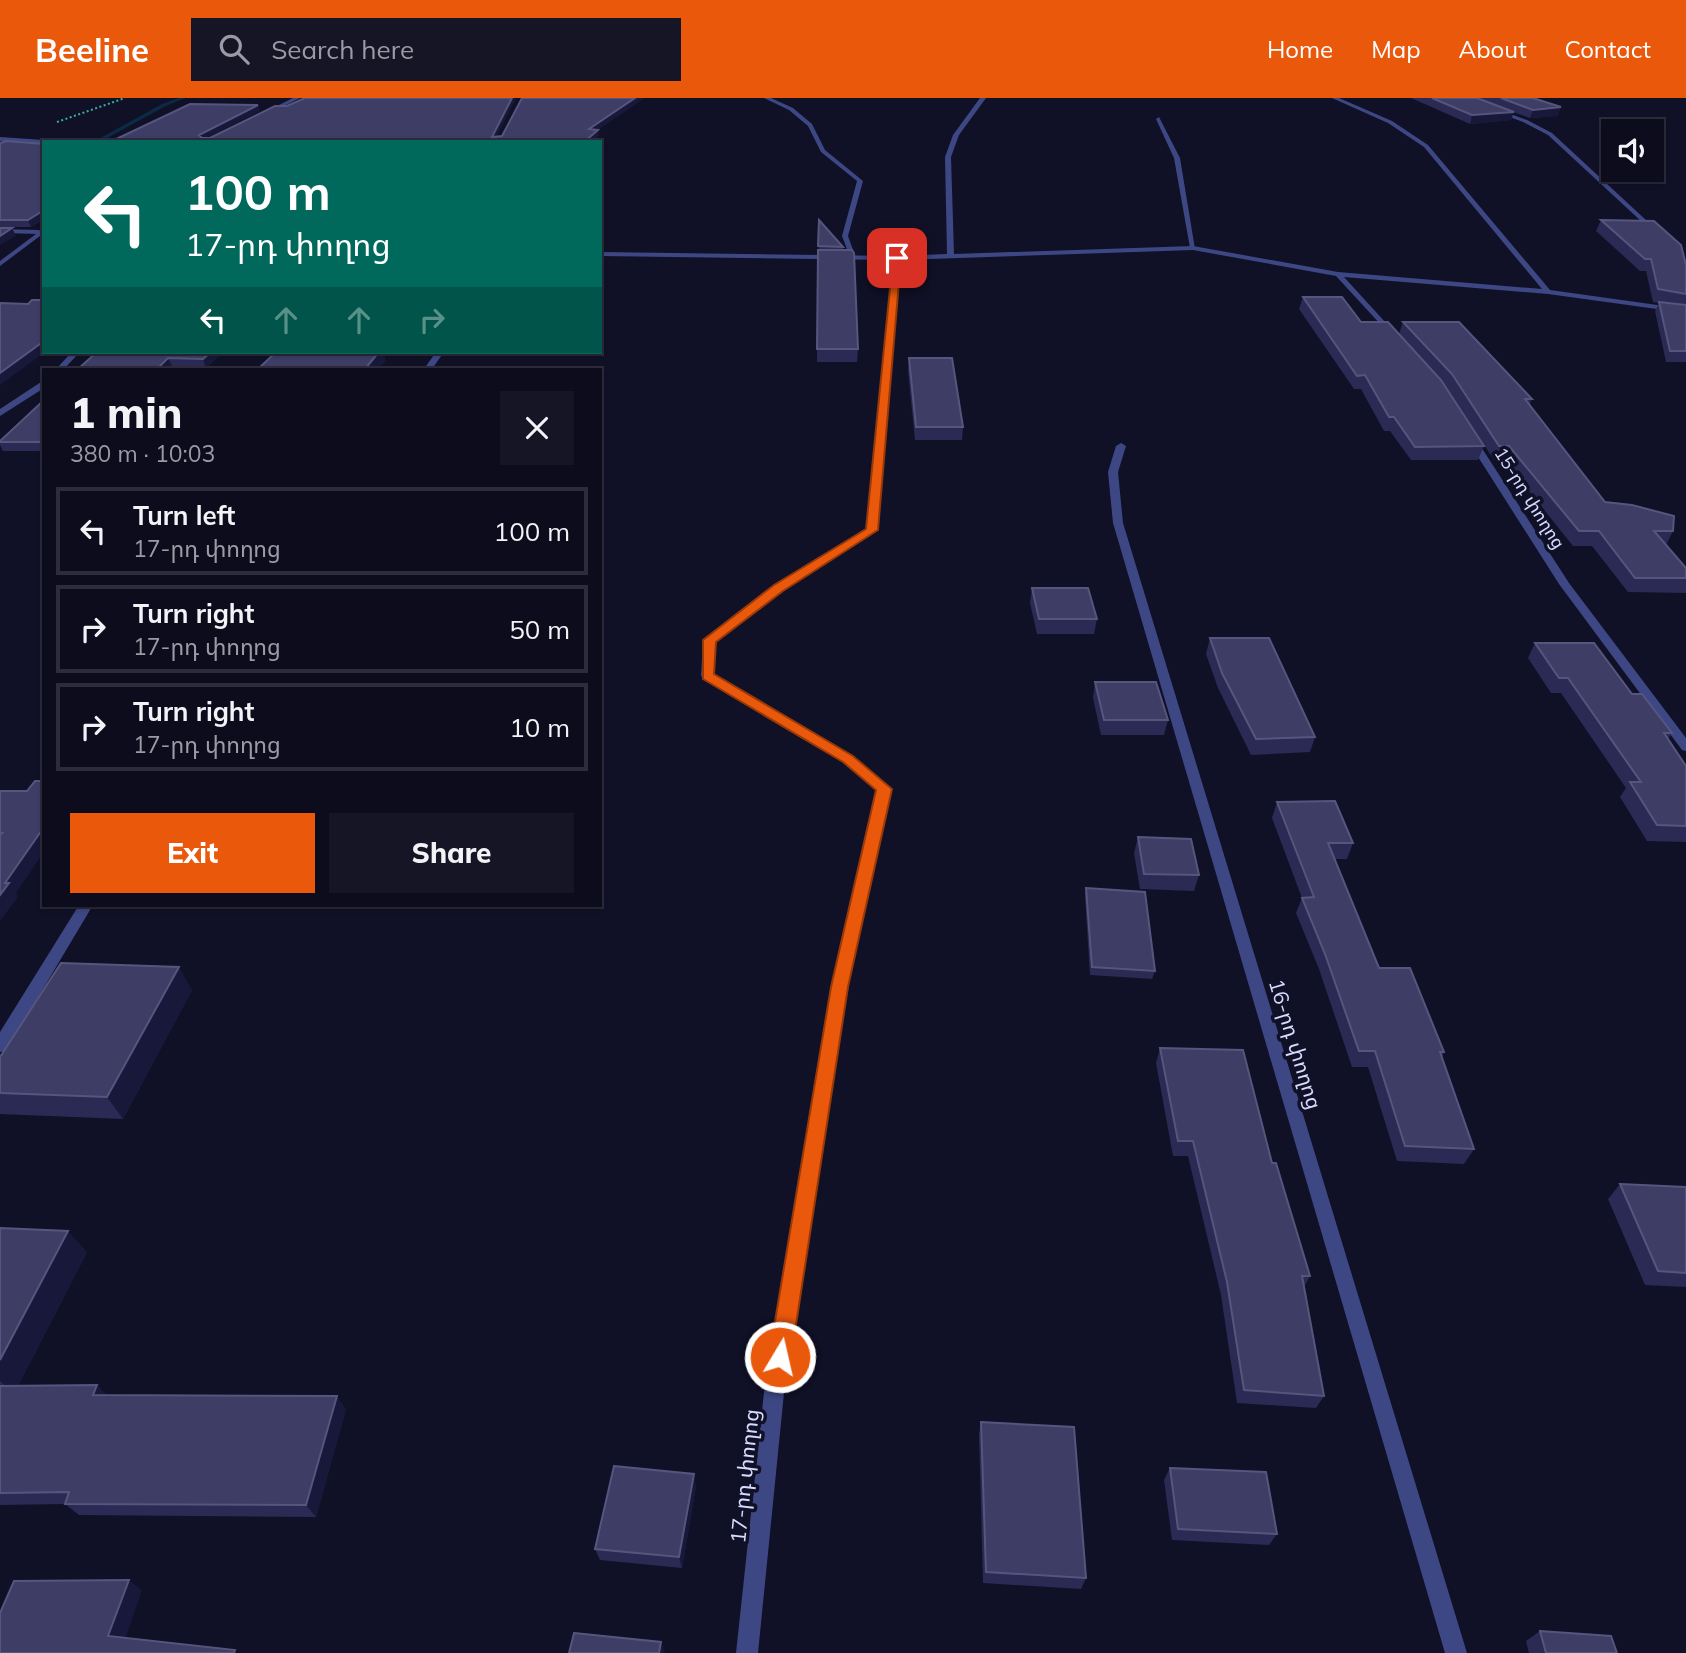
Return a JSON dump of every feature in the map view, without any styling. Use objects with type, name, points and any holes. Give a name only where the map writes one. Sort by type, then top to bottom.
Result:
[{"type":"street","points":[[252,120],[297,98]]},
{"type":"street","points":[[767,98],[791,109],[810,125],[823,151],[860,181],[845,236],[854,257]]},
{"type":"street","points":[[951,256],[948,157],[956,135],[984,98]]},
{"type":"street","points":[[1335,98],[1390,122],[1426,146],[1548,292]]},
{"type":"street","points":[[1463,98],[1525,121],[1550,134],[1667,243]]},
{"type":"street","points":[[1159,120],[1177,158],[1193,248]]},
{"type":"street","points":[[0,139],[42,142]]},
{"type":"street","points":[[0,146],[16,141]]},
{"type":"street","points":[[0,231],[41,231]]},
{"type":"street","points":[[0,264],[41,231]]},
{"type":"street","points":[[602,254],[897,258],[1193,248],[1338,274],[1548,292],[1686,310]]},
{"type":"street","name":"17-րդ փողոց","points":[[747,1653],[775,1384],[840,987],[884,789],[848,759],[707,676],[709,640],[778,588],[872,530],[897,258]]},
{"type":"street","points":[[1338,274],[1398,342]]},
{"type":"street","points":[[61,368],[74,354]]},
{"type":"street","points":[[0,414],[42,385]]},
{"type":"street","name":"15-րդ փողոց","points":[[1464,426],[1564,584],[1686,747]]},
{"type":"street","name":"16-րդ փողոց","points":[[1121,446],[1113,472],[1118,523],[1456,1653]]},
{"type":"street","points":[[0,1046],[85,907]]},
{"type":"path","points":[[47,125],[125,98]]},
{"type":"building","points":[[305,98],[512,98],[492,137],[502,136],[522,98],[635,98],[589,129],[598,130],[586,140],[114,140],[190,104],[258,105],[199,135],[202,138],[210,138],[275,106],[287,106]]},
{"type":"building","points":[[1432,98],[1477,98],[1514,112],[1472,115]]},
{"type":"building","points":[[1501,98],[1533,98],[1561,107],[1533,110]]},
{"type":"building","points":[[6,141],[42,144],[42,211],[28,220],[0,220],[0,143]]},
{"type":"building","points":[[819,220],[843,247],[818,246]]},
{"type":"building","points":[[1601,220],[1654,221],[1681,245],[1686,265],[1686,294],[1658,289],[1651,259],[1645,259]]},
{"type":"building","points":[[0,228],[12,228],[0,236]]},
{"type":"building","points":[[818,250],[852,250],[854,253],[858,349],[817,349]]},
{"type":"building","points":[[1303,297],[1342,297],[1361,322],[1388,322],[1441,380],[1484,446],[1415,447],[1394,417],[1389,417],[1365,375],[1357,376]]},
{"type":"building","points":[[32,300],[42,300],[42,342],[0,373],[0,303],[28,304]]},
{"type":"building","points":[[1659,302],[1686,305],[1686,351],[1670,351]]},
{"type":"building","points":[[1403,322],[1459,322],[1532,399],[1525,399],[1605,502],[1632,505],[1674,516],[1673,531],[1654,531],[1686,568],[1686,578],[1635,578],[1599,531],[1579,531],[1509,446],[1499,446],[1452,374]]},
{"type":"building","points":[[95,354],[209,354],[203,359],[168,358],[158,368],[79,368]]},
{"type":"building","points":[[274,354],[377,354],[366,368],[259,368]]},
{"type":"building","points":[[909,358],[952,358],[963,427],[916,427]]},
{"type":"building","points":[[42,402],[42,442],[0,441]]},
{"type":"building","points":[[1032,588],[1088,588],[1097,619],[1039,619]]},
{"type":"building","points":[[1210,638],[1269,638],[1315,737],[1256,739],[1222,673]]},
{"type":"building","points":[[1535,643],[1594,643],[1632,694],[1642,694],[1672,733],[1664,733],[1686,766],[1686,826],[1657,825],[1630,782],[1641,782],[1568,678],[1559,678]]},
{"type":"building","points":[[1095,682],[1156,682],[1168,720],[1104,720]]},
{"type":"building","points":[[35,781],[42,781],[42,830],[5,883],[9,883],[0,895],[0,791],[27,791]]},
{"type":"building","points":[[1335,801],[1353,843],[1328,843],[1379,968],[1410,968],[1444,1052],[1440,1052],[1474,1149],[1405,1146],[1375,1051],[1359,1051],[1302,898],[1314,897],[1277,802]]},
{"type":"building","points":[[1138,837],[1191,839],[1199,875],[1144,874]]},
{"type":"building","points":[[1086,888],[1145,892],[1155,971],[1092,967]]},
{"type":"building","points":[[61,963],[179,967],[107,1097],[0,1093],[0,1057]]},
{"type":"building","points":[[1160,1048],[1243,1050],[1272,1163],[1276,1163],[1310,1276],[1302,1276],[1324,1396],[1244,1390],[1227,1282],[1193,1141],[1178,1141]]},
{"type":"building","points":[[1620,1184],[1686,1187],[1686,1273],[1658,1271]]},
{"type":"building","points":[[0,1228],[68,1231],[0,1360]]},
{"type":"building","points":[[97,1385],[93,1395],[337,1396],[306,1505],[65,1504],[69,1492],[0,1493],[0,1386]]},
{"type":"building","points":[[981,1422],[1074,1427],[1086,1578],[986,1572]]},
{"type":"building","points":[[614,1466],[694,1474],[679,1557],[595,1549]]},
{"type":"building","points":[[1170,1468],[1266,1472],[1277,1534],[1178,1529]]},
{"type":"building","points":[[129,1580],[108,1636],[235,1650],[234,1653],[0,1653],[0,1613],[14,1581]]},
{"type":"building","points":[[1540,1631],[1611,1636],[1617,1653],[1546,1653]]},
{"type":"building","points":[[574,1633],[661,1642],[659,1653],[569,1653]]},
{"type":"waterway","points":[[100,140],[164,105],[183,98]]},
{"type":"route","points":[[780,1357],[840,987],[884,789],[848,759],[707,676],[709,640],[778,588],[872,530],[897,258]]}]
